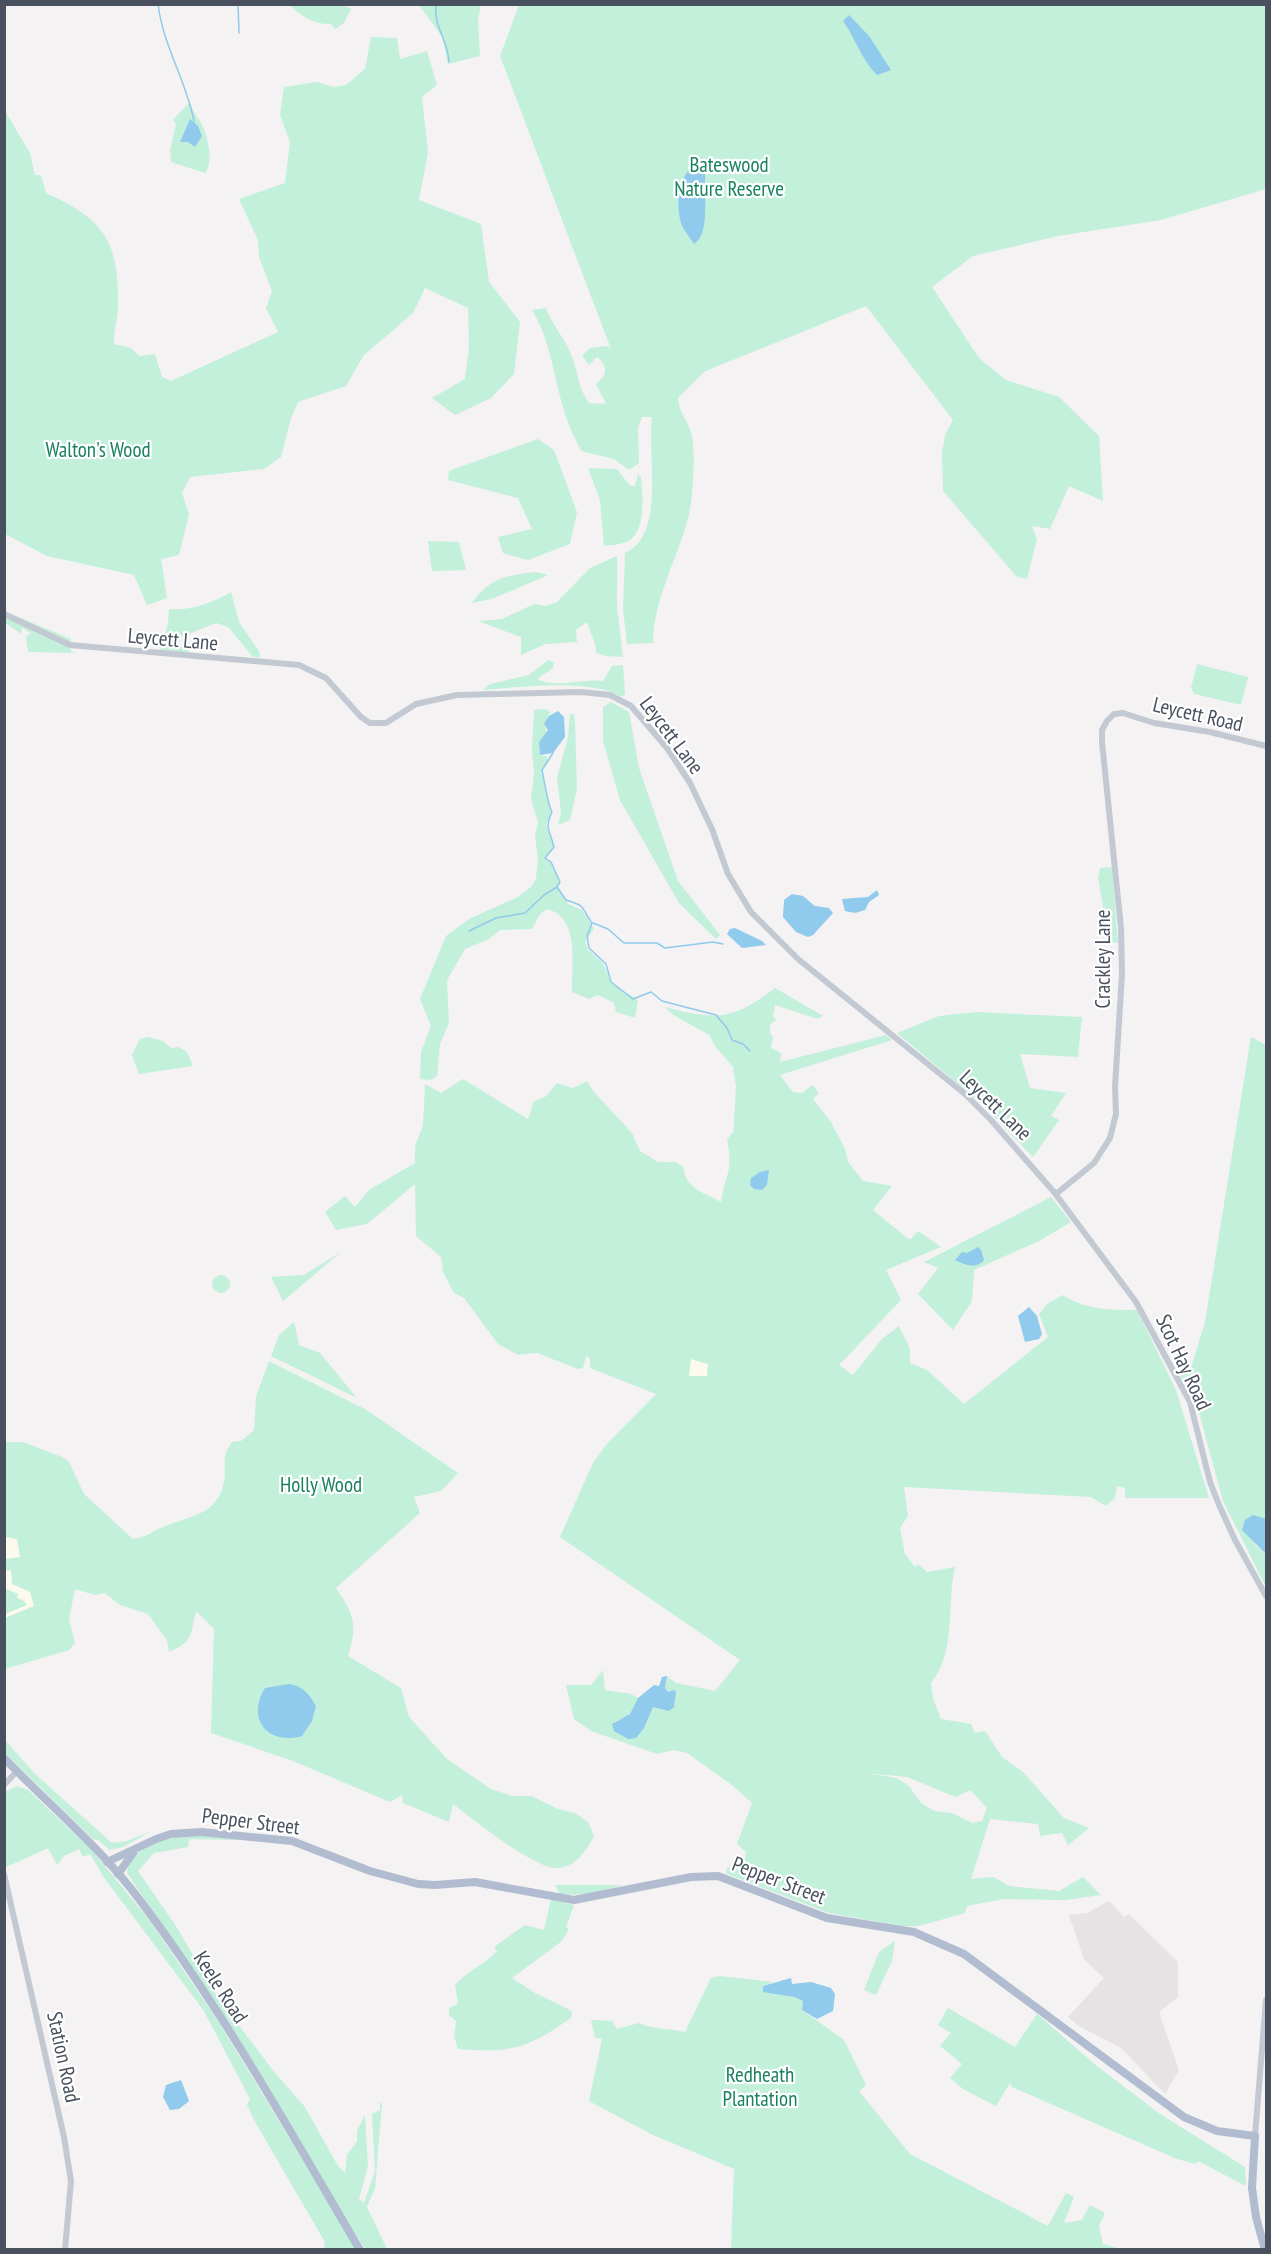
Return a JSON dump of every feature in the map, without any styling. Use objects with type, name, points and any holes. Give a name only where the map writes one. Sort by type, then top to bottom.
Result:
[{"type":"main road","points":[[4,1758],[17,1770]]},
{"type":"main road","name":"Keele Road","points":[[17,1770],[107,1862],[139,1899],[212,2005],[360,2250]]},
{"type":"main road","name":"Pepper Street","points":[[107,1862],[171,1834],[201,1832],[252,1835],[300,1844],[370,1871],[418,1884],[475,1882],[574,1900],[691,1877],[718,1876],[827,1918],[914,1932],[964,1954],[1184,2117],[1217,2131],[1256,2136]]},
{"type":"main road","points":[[118,1874],[135,1849]]},
{"type":"main road","points":[[1256,2136],[1252,2188],[1256,2217],[1265,2250]]},
{"type":"street","name":"Leycett Lane","points":[[4,615],[69,645],[299,665],[327,678],[361,717],[370,723],[386,723],[416,704],[457,695],[581,692],[610,695],[625,700],[660,740],[690,783],[712,829],[728,874],[751,912],[798,959],[965,1094],[1017,1146],[1055,1193]]},
{"type":"street","name":"Crackley Lane","points":[[1055,1193],[1094,1163],[1110,1137],[1116,1114],[1115,1087],[1122,963],[1102,730],[1114,714],[1123,713]]},
{"type":"street","name":"Leycett Road","points":[[1123,713],[1154,723],[1210,732],[1266,746]]},
{"type":"street","name":"Scot Hay Road","points":[[1055,1193],[1141,1309],[1166,1361],[1190,1402],[1210,1482],[1219,1505],[1235,1540],[1266,1596]]},
{"type":"street","points":[[4,1785],[17,1770]]},
{"type":"street","name":"Station Road","points":[[4,1874],[64,2138],[71,2181],[65,2250]]},
{"type":"street","points":[[1256,2136],[1266,2000]]},
{"type":"shaded area","points":[[691,1359],[708,1364],[707,1376],[689,1376]]},
{"type":"shaded area","points":[[6,1537],[17,1538],[20,1557],[35,1588],[32,1600],[35,1609],[5,1669]]},
{"type":"shaded area","points":[[1109,1901],[1124,1917],[1129,1914],[1178,1962],[1178,1997],[1159,2012],[1179,2070],[1165,2094],[1121,2048],[1079,2026],[1068,2017],[1104,1978],[1084,1959],[1069,1915],[1087,1913]]},
{"type":"green space","points":[[290,5],[343,5],[351,9],[344,23],[335,29],[331,24],[308,19]]},
{"type":"green space","points":[[419,5],[481,5],[478,19],[480,56],[448,64],[443,38]]},
{"type":"green space","name":"Bateswood Nature Reserve","points":[[519,5],[1266,5],[1266,189],[1161,220],[1058,236],[973,256],[932,287],[979,358],[1006,380],[1059,397],[1099,436],[1103,501],[1069,486],[1050,529],[1032,526],[1037,539],[1027,579],[1017,577],[943,491],[942,453],[945,435],[953,420],[866,306],[704,372],[678,398],[693,440],[694,471],[690,510],[658,608],[653,643],[627,644],[623,609],[625,553],[638,544],[646,530],[650,512],[652,417],[642,417],[638,428],[639,463],[629,470],[614,459],[581,451],[566,417],[544,336],[532,310],[546,308],[571,354],[580,385],[589,403],[606,404],[596,384],[603,377],[605,367],[597,357],[589,365],[582,356],[590,348],[608,346],[611,349],[500,56]]},
{"type":"green space","name":"Walton's Wood","points":[[371,37],[397,38],[400,59],[427,51],[437,85],[422,97],[428,152],[419,200],[481,224],[489,282],[520,322],[514,374],[491,398],[455,415],[432,398],[465,379],[469,347],[468,308],[425,288],[413,313],[363,356],[346,386],[298,402],[291,418],[281,457],[264,469],[190,477],[182,493],[189,514],[179,555],[161,559],[167,598],[147,605],[134,575],[47,556],[5,534],[5,111],[30,153],[35,175],[41,175],[46,193],[82,213],[95,224],[111,249],[118,284],[118,312],[114,344],[131,348],[139,356],[155,354],[162,377],[171,381],[278,332],[266,308],[272,291],[259,257],[258,240],[239,199],[285,183],[290,142],[280,115],[284,87],[317,82],[333,87],[346,85],[365,69]]},
{"type":"green space","points":[[190,102],[203,127],[208,144],[210,157],[205,173],[171,162],[170,150],[176,124],[173,120]]},
{"type":"green space","points":[[538,439],[554,450],[577,512],[570,544],[528,560],[503,553],[498,537],[532,529],[518,498],[448,480],[449,471]]},
{"type":"green space","points":[[588,468],[617,469],[630,486],[635,486],[638,474],[641,478],[643,503],[641,522],[634,536],[628,541],[604,546],[600,500]]},
{"type":"green space","points":[[428,541],[459,542],[466,570],[432,571]]},
{"type":"green space","points":[[617,556],[617,606],[623,657],[596,653],[587,622],[576,630],[577,642],[545,644],[521,655],[521,637],[478,621],[502,619],[534,604],[545,606],[557,602],[590,568]]},
{"type":"green space","points":[[536,572],[548,575],[492,599],[472,603],[485,588],[500,579]]},
{"type":"green space","points":[[231,592],[239,622],[259,651],[260,657],[253,657],[228,627],[216,623],[174,640],[181,647],[190,647],[188,653],[160,651],[168,624],[169,609],[185,609],[201,605]]},
{"type":"green space","points":[[4,611],[71,639],[71,651],[76,653],[28,652],[26,637],[31,633],[21,627],[22,634],[5,623]]},
{"type":"green space","points":[[548,660],[554,662],[553,668],[537,679],[553,683],[603,681],[612,666],[623,665],[625,694],[622,697],[592,687],[555,685],[483,690],[490,684],[529,675]]},
{"type":"green space","points":[[1197,664],[1248,677],[1241,705],[1194,694],[1191,688]]},
{"type":"green space","points":[[611,702],[629,712],[639,768],[678,881],[720,935],[716,939],[679,903],[620,800],[603,741],[603,707]]},
{"type":"green space","points":[[546,709],[550,712],[545,727],[547,733],[539,742],[540,755],[546,756],[549,761],[542,770],[552,812],[546,825],[554,847],[545,859],[551,862],[560,882],[558,887],[568,904],[582,910],[594,929],[585,942],[588,950],[603,963],[611,983],[638,1000],[635,1018],[616,1012],[614,1003],[598,995],[589,999],[572,992],[573,956],[570,932],[558,914],[547,909],[540,914],[532,929],[500,930],[489,939],[465,949],[447,980],[449,1023],[440,1044],[437,1076],[431,1080],[420,1079],[421,1052],[431,1026],[420,999],[446,936],[469,919],[518,897],[532,886],[536,878],[538,860],[535,835],[538,822],[531,799],[534,772],[532,751],[534,710]]},
{"type":"green space","points":[[570,714],[574,714],[575,722],[577,789],[570,820],[558,825],[561,812],[557,778],[568,737]]},
{"type":"green space","points":[[1112,867],[1118,943],[1109,942],[1098,878],[1100,868]]},
{"type":"green space","points":[[775,988],[823,1016],[818,1019],[775,1005],[773,1016],[776,1020],[770,1024],[770,1033],[773,1037],[771,1048],[781,1053],[780,1062],[886,1035],[892,1040],[780,1075],[793,1092],[802,1093],[812,1085],[819,1093],[813,1099],[831,1122],[845,1149],[848,1162],[863,1181],[892,1186],[873,1210],[907,1238],[911,1239],[918,1231],[941,1247],[886,1270],[901,1300],[839,1365],[853,1375],[882,1339],[899,1326],[910,1349],[910,1363],[927,1370],[964,1404],[1048,1337],[1039,1314],[1047,1304],[1063,1295],[1089,1306],[1137,1310],[1176,1390],[1209,1498],[1125,1498],[1125,1488],[1117,1486],[1115,1498],[1106,1506],[1091,1497],[904,1487],[908,1516],[900,1528],[905,1554],[915,1567],[918,1564],[927,1572],[955,1567],[948,1642],[939,1670],[931,1683],[933,1699],[941,1719],[971,1724],[975,1733],[985,1731],[1002,1757],[1023,1772],[1064,1818],[1089,1828],[1068,1845],[1062,1833],[1040,1836],[1038,1824],[990,1819],[971,1879],[994,1877],[1009,1886],[1059,1891],[1083,1877],[1101,1895],[1066,1900],[1004,1899],[967,1906],[965,1913],[919,1926],[902,1926],[829,1913],[727,1874],[726,1869],[745,1858],[746,1852],[737,1844],[752,1803],[732,1785],[687,1753],[674,1750],[657,1754],[591,1731],[574,1719],[566,1685],[591,1685],[603,1670],[605,1690],[631,1694],[638,1698],[627,1716],[615,1721],[614,1731],[653,1707],[668,1692],[665,1688],[667,1676],[676,1683],[715,1691],[740,1660],[560,1537],[593,1463],[606,1445],[656,1394],[590,1368],[590,1358],[586,1356],[583,1368],[578,1369],[537,1353],[518,1355],[498,1344],[464,1298],[454,1293],[443,1272],[441,1257],[416,1236],[415,1184],[367,1224],[336,1230],[325,1212],[345,1196],[355,1207],[369,1190],[415,1163],[415,1146],[423,1126],[425,1084],[441,1093],[463,1079],[528,1119],[534,1101],[545,1097],[557,1083],[573,1088],[587,1081],[593,1091],[632,1133],[640,1151],[658,1162],[676,1162],[683,1167],[692,1186],[721,1202],[730,1159],[727,1140],[733,1132],[734,1121],[736,1087],[733,1067],[709,1035],[672,1014],[665,1007],[697,1014],[723,1015],[747,1007]],"holes":[[[691,1359],[708,1364],[707,1376],[689,1376]],[[867,1773],[907,1777],[956,1797],[970,1790],[987,1808],[982,1821],[972,1823],[952,1813],[934,1811],[921,1803],[909,1786],[897,1778]]]},
{"type":"green space","points":[[976,1012],[1082,1017],[1078,1057],[1020,1054],[1030,1088],[1066,1093],[1051,1116],[1059,1120],[1033,1157],[984,1106],[897,1033],[939,1016]]},
{"type":"green space","points":[[148,1037],[163,1041],[171,1048],[179,1047],[187,1052],[193,1066],[139,1074],[132,1055],[140,1039]]},
{"type":"green space","points":[[1251,1037],[1266,1045],[1266,1519],[1264,1519],[1254,1544],[1266,1554],[1266,1587],[1223,1501],[1194,1394],[1180,1376],[1190,1371],[1205,1322]]},
{"type":"green space","points":[[1051,1197],[1071,1222],[1039,1241],[974,1270],[972,1301],[953,1330],[918,1294],[938,1268],[924,1262]]},
{"type":"green space","points":[[341,1252],[283,1301],[271,1277],[304,1275]]},
{"type":"green space","points":[[217,1275],[225,1275],[230,1280],[228,1291],[217,1293],[212,1288],[212,1280]]},
{"type":"green space","points":[[294,1322],[299,1345],[320,1353],[357,1398],[271,1356],[279,1335]]},
{"type":"green space","name":"Holly Wood","points":[[269,1361],[365,1409],[458,1473],[441,1491],[414,1497],[420,1513],[336,1588],[347,1605],[352,1620],[353,1636],[348,1656],[401,1688],[409,1717],[447,1759],[491,1789],[512,1796],[531,1796],[558,1809],[575,1813],[588,1822],[594,1836],[584,1852],[570,1865],[557,1868],[534,1861],[453,1804],[449,1822],[403,1803],[402,1795],[390,1802],[293,1761],[211,1733],[214,1629],[196,1611],[187,1641],[169,1652],[167,1640],[148,1614],[120,1605],[105,1593],[95,1595],[75,1589],[69,1619],[75,1643],[69,1650],[5,1669],[5,1618],[34,1606],[30,1592],[12,1584],[11,1570],[5,1571],[4,1559],[20,1557],[17,1539],[6,1537],[5,1542],[5,1442],[23,1442],[62,1457],[69,1462],[84,1494],[133,1539],[142,1537],[201,1513],[215,1502],[224,1482],[225,1457],[228,1448],[232,1442],[241,1441],[254,1430],[256,1397]]},
{"type":"green space","points":[[4,1588],[18,1594],[17,1598],[23,1600],[27,1605],[5,1614]]},
{"type":"green space","points":[[4,1739],[35,1774],[112,1843],[127,1841],[152,1831],[123,1847],[110,1850],[98,1840],[93,1839],[6,1754]]},
{"type":"green space","points":[[17,1786],[28,1790],[90,1848],[150,1921],[218,2021],[357,2249],[324,2249],[325,2242],[254,2120],[247,2105],[250,2099],[204,2011],[105,1879],[90,1854],[83,1857],[79,1849],[64,1856],[57,1865],[48,1848],[6,1867],[4,1792]]},
{"type":"green space","points":[[192,1834],[239,1840],[189,1839],[188,1847],[154,1853],[138,1871],[176,1926],[218,1998],[275,2073],[305,2107],[338,2166],[345,2173],[347,2155],[357,2141],[357,2131],[365,2115],[368,2166],[359,2199],[364,2203],[375,2171],[372,2114],[380,2110],[380,2103],[382,2103],[375,2188],[367,2207],[387,2249],[365,2249],[178,1948],[127,1873],[129,1863],[142,1849],[162,1841]]},
{"type":"green space","points":[[555,1885],[623,1885],[592,1893],[568,1895],[560,1894]]},
{"type":"green space","points":[[551,1899],[574,1905],[566,1927],[569,1929],[562,1941],[512,1978],[535,1993],[572,2011],[571,2018],[542,2036],[518,2047],[492,2050],[458,2049],[454,2036],[456,2021],[449,2015],[449,2008],[458,2004],[455,1985],[497,1951],[494,1947],[525,1925],[544,1930]]},
{"type":"green space","points":[[895,1941],[892,1961],[876,1995],[864,1990],[879,1952]]},
{"type":"green space","name":"Redheath Plantation","points":[[719,1976],[773,1982],[763,1986],[803,2001],[802,2010],[844,2040],[866,2085],[859,2091],[910,2154],[1048,2226],[1066,2193],[1074,2197],[1064,2223],[1082,2220],[1090,2205],[1105,2213],[1099,2226],[1103,2244],[1121,2249],[731,2249],[734,2169],[651,2134],[589,2101],[602,2039],[595,2038],[591,2020],[612,2021],[617,2029],[639,2023],[685,2032],[711,1978]]},
{"type":"green space","points":[[948,2008],[1015,2047],[1037,2014],[1098,2067],[1160,2114],[1245,2167],[1246,2186],[1198,2161],[1196,2164],[1177,2159],[1012,2087],[1010,2083],[996,2106],[963,2089],[950,2078],[962,2064],[940,2046],[951,2033],[938,2025]]},
{"type":"water","points":[[849,15],[869,36],[891,70],[877,75],[871,68],[843,21]]},
{"type":"water","points":[[190,119],[198,126],[202,136],[195,147],[188,142],[180,142]]},
{"type":"water","points":[[712,157],[705,178],[703,230],[700,238],[694,244],[681,223],[679,192],[686,173],[701,160]]},
{"type":"water","points":[[558,711],[564,717],[565,737],[553,753],[540,755],[539,742],[548,730],[544,724],[549,716]]},
{"type":"water","points":[[877,890],[879,895],[869,902],[865,910],[855,913],[845,911],[842,899],[868,897]]},
{"type":"water","points":[[792,894],[803,896],[815,906],[829,908],[833,913],[813,935],[808,937],[796,932],[783,917],[784,900]]},
{"type":"water","points":[[735,928],[766,945],[742,948],[727,934],[730,929]]},
{"type":"water","points":[[769,1170],[767,1185],[762,1190],[754,1189],[750,1185],[751,1178],[760,1172]]},
{"type":"water","points":[[978,1247],[984,1260],[981,1263],[970,1265],[955,1260],[962,1252],[967,1253]]},
{"type":"water","points":[[1029,1307],[1037,1316],[1042,1334],[1039,1339],[1025,1342],[1018,1316]]},
{"type":"water","points":[[1253,1515],[1266,1519],[1266,1554],[1242,1530],[1245,1520]]},
{"type":"water","points":[[667,1676],[665,1688],[668,1692],[674,1690],[676,1692],[674,1707],[669,1711],[653,1707],[644,1728],[636,1738],[628,1739],[614,1731],[612,1724],[630,1714],[638,1698],[654,1685],[659,1686],[662,1677]]},
{"type":"water","points":[[289,1684],[305,1691],[316,1706],[312,1721],[302,1736],[290,1738],[279,1737],[263,1727],[258,1710],[265,1688]]},
{"type":"water","points":[[791,1978],[792,1984],[811,1982],[831,1988],[835,1994],[833,2011],[817,2019],[802,2010],[803,2001],[794,1997],[763,1992],[763,1986]]},
{"type":"water","points":[[181,2080],[189,2101],[179,2109],[170,2110],[163,2097],[166,2085]]},
{"type":"waterway","points":[[158,4],[165,34],[186,91],[194,121]]},
{"type":"waterway","points":[[238,4],[239,33]]},
{"type":"waterway","points":[[436,4],[437,19],[449,62]]},
{"type":"waterway","points":[[553,753],[542,770],[552,812],[548,830],[554,847],[545,858],[551,862],[560,882],[557,887],[566,900],[582,907],[592,923],[587,936],[589,948],[606,964],[611,982],[633,999],[651,992],[662,1001],[716,1015],[727,1028],[732,1040],[743,1044],[750,1051]]},
{"type":"waterway","points":[[469,931],[496,918],[525,913],[544,895],[557,887]]},
{"type":"waterway","points":[[593,923],[608,929],[624,943],[657,943],[665,948],[713,942],[723,944]]}]
